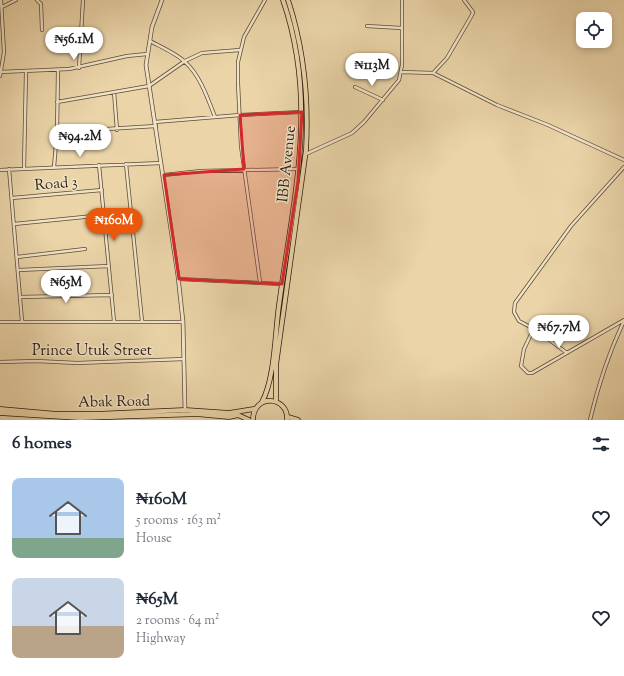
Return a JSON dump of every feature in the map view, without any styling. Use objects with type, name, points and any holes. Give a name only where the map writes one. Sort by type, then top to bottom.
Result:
[{"type":"main road","name":"IBB Avenue","points":[[262,402],[269,387],[299,169],[302,112],[297,58],[283,0]]},
{"type":"main road","points":[[276,401],[276,365],[306,154],[308,125],[305,72],[288,0]]},
{"type":"main road","points":[[229,415],[254,409],[262,402],[276,401],[282,405],[288,418],[298,420]]},
{"type":"main road","name":"Abak Road","points":[[0,409],[82,414],[185,410],[229,415]]},
{"type":"main road","points":[[253,420],[254,409]]},
{"type":"main road","name":"Abak Road","points":[[0,413],[80,418],[197,414],[229,415]]},
{"type":"main road","points":[[229,415],[238,415],[249,420]]},
{"type":"street","points":[[0,0],[2,7],[4,52],[1,73],[79,68],[127,56],[146,54]]},
{"type":"street","points":[[2,7],[16,0]]},
{"type":"street","points":[[37,0],[42,4],[42,30]]},
{"type":"street","points":[[79,68],[83,0]]},
{"type":"street","points":[[162,0],[154,20],[146,54],[149,86],[179,279],[185,359],[185,410]]},
{"type":"street","points":[[260,282],[244,169],[238,83],[240,50],[250,25],[265,0]]},
{"type":"street","points":[[306,154],[352,133],[364,122],[399,80],[401,72],[402,0]]},
{"type":"street","points":[[433,73],[447,58],[472,15],[473,12],[471,8],[464,0]]},
{"type":"street","points":[[367,26],[401,28]]},
{"type":"street","points":[[149,41],[184,61],[204,90],[215,117]]},
{"type":"street","points":[[58,102],[149,86],[184,61],[202,53],[240,50]]},
{"type":"street","points":[[54,167],[57,132],[58,70]]},
{"type":"street","points":[[24,168],[26,72]]},
{"type":"street","points":[[401,72],[433,73],[497,105],[548,125],[624,160]]},
{"type":"street","points":[[355,87],[383,100]]},
{"type":"street","points":[[114,92],[116,130]]},
{"type":"street","points":[[57,132],[116,130],[215,117],[302,112]]},
{"type":"street","points":[[0,170],[162,163]]},
{"type":"street","points":[[126,164],[142,321]]},
{"type":"street","points":[[99,165],[114,321]]},
{"type":"street","points":[[567,353],[534,328],[516,318],[514,312],[517,299],[571,226],[624,167]]},
{"type":"street","points":[[9,169],[19,270],[22,322]]},
{"type":"street","points":[[164,175],[244,169],[299,169]]},
{"type":"street","name":"Road 3","points":[[12,198],[102,190]]},
{"type":"street","points":[[14,224],[104,215]]},
{"type":"street","points":[[17,256],[85,249]]},
{"type":"street","points":[[19,270],[109,266]]},
{"type":"street","points":[[179,279],[282,284]]},
{"type":"street","points":[[20,298],[112,295]]},
{"type":"street","points":[[534,328],[524,349],[521,366],[523,370],[532,373],[624,320]]},
{"type":"street","points":[[590,420],[611,349],[624,320]]},
{"type":"street","points":[[0,322],[183,322]]},
{"type":"street","name":"Prince Utuk Street","points":[[0,362],[36,361],[77,363],[185,359]]},
{"type":"street","points":[[22,414],[24,420]]},
{"type":"highlighted area","points":[[302,112],[298,181],[282,284],[179,279],[164,175],[244,169],[240,115]]}]
